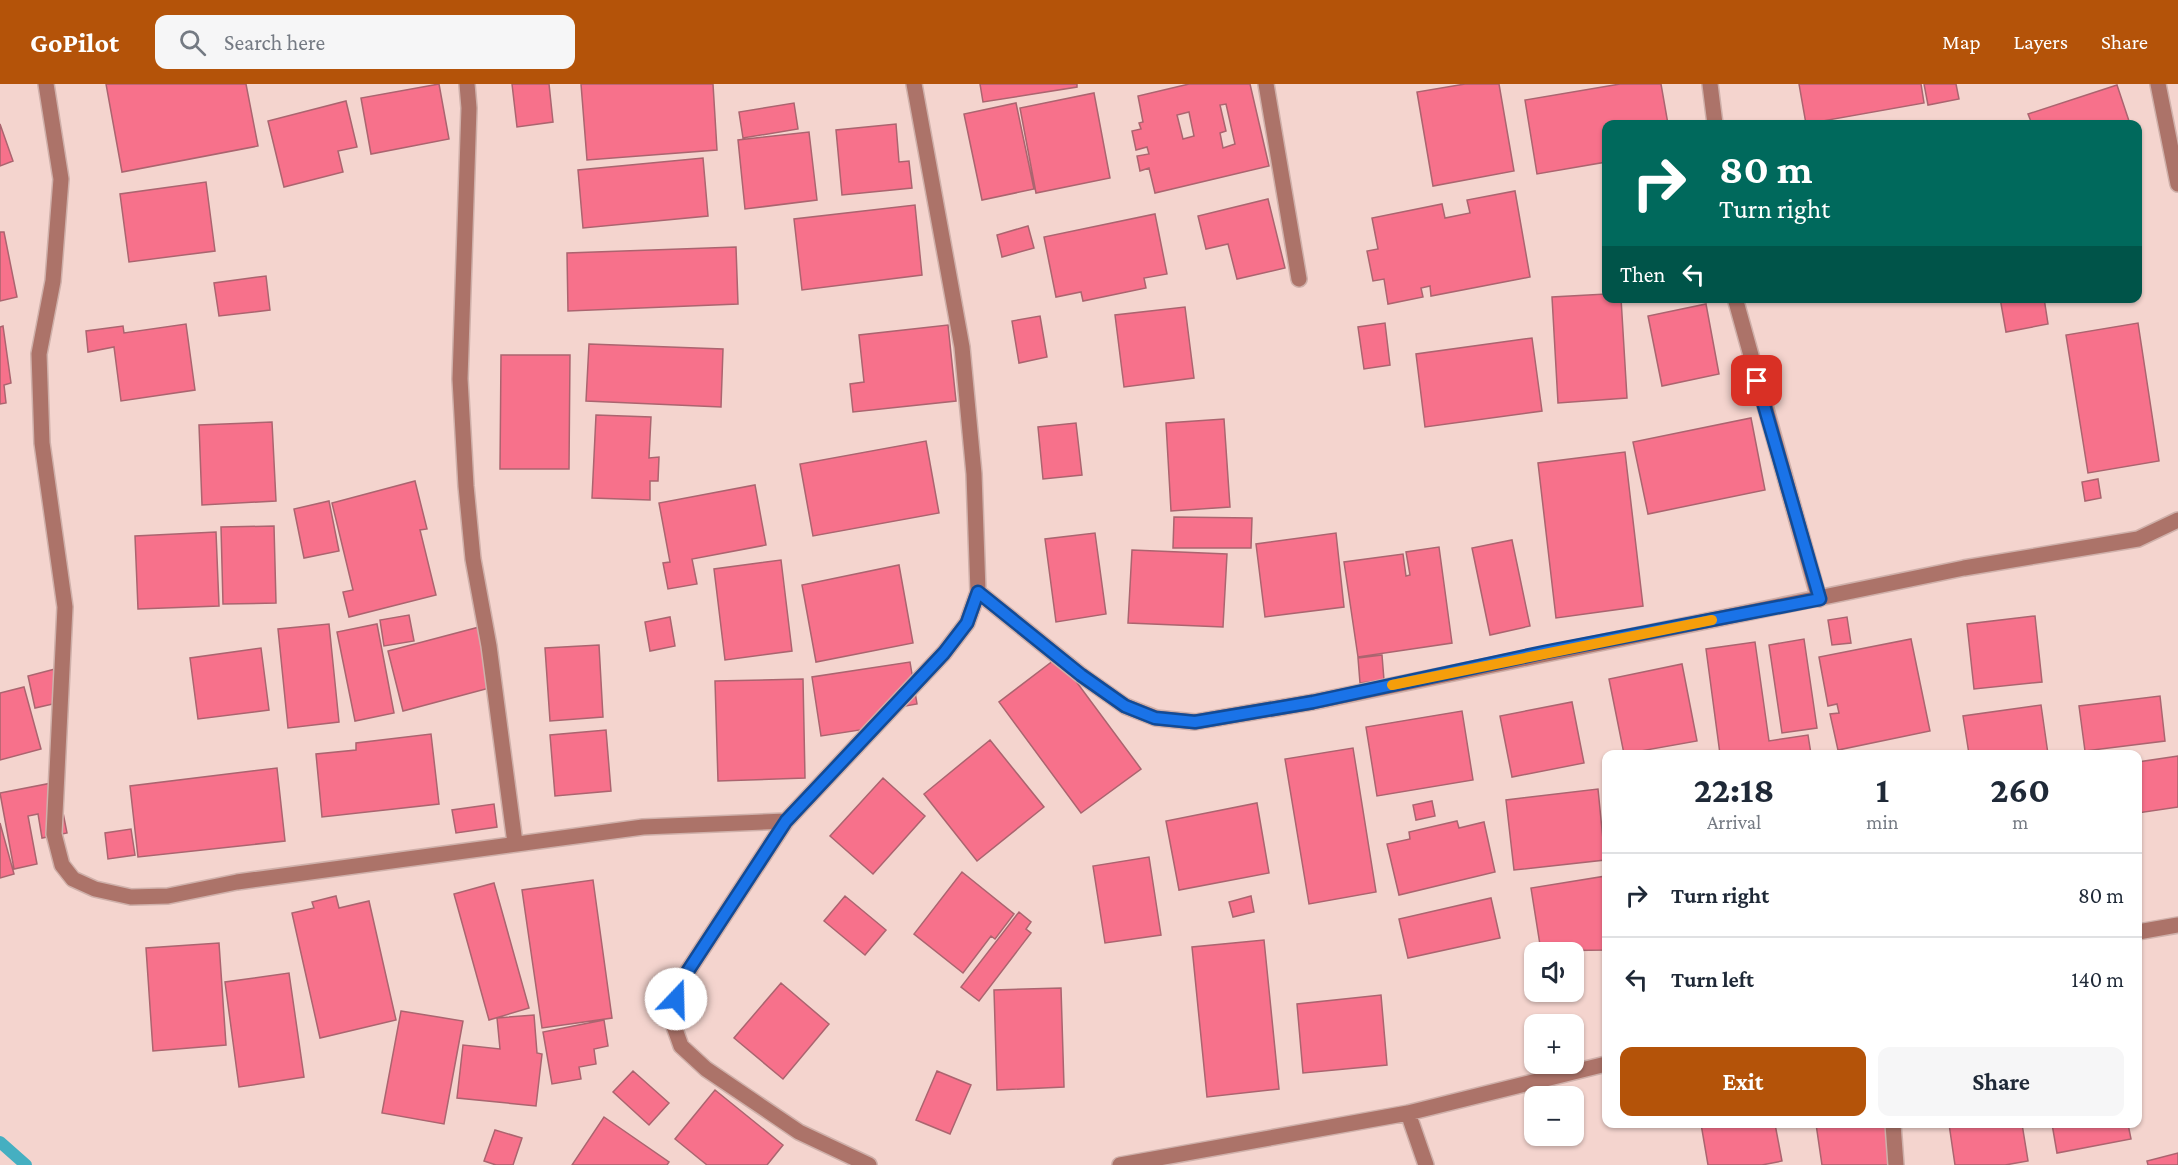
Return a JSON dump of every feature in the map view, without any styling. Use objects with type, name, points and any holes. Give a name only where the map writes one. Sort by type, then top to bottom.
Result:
[{"type":"street","points":[[46,84],[61,178],[53,281],[39,354],[42,443],[65,607],[54,834],[62,865],[73,879],[95,889],[131,897],[158,896],[237,882],[643,827],[786,821]]},
{"type":"street","points":[[467,84],[469,108],[460,379],[465,474],[473,559],[489,646],[515,843]]},
{"type":"street","points":[[869,1165],[799,1132],[706,1069],[681,1046],[671,1018],[682,980],[786,821],[944,653],[967,623],[978,592],[974,474],[962,346],[914,84]]},
{"type":"street","points":[[1266,84],[1299,279]]},
{"type":"street","points":[[1710,84],[1714,120]]},
{"type":"street","points":[[2158,84],[2178,184]]},
{"type":"street","points":[[1736,303],[1820,599]]},
{"type":"street","points":[[978,592],[1081,675],[1125,706],[1155,718],[1195,722],[1313,702],[1545,652],[1820,599],[1964,568],[2138,539],[2178,520]]},
{"type":"street","points":[[2142,931],[2178,925]]},
{"type":"street","points":[[1120,1165],[1408,1113],[1602,1065]]},
{"type":"street","points":[[1408,1113],[1426,1165]]},
{"type":"street","points":[[1893,1128],[1896,1165]]},
{"type":"building","points":[[106,84],[246,84],[258,146],[122,172]]},
{"type":"building","points":[[439,84],[449,139],[371,154],[361,98]]},
{"type":"building","points":[[512,84],[549,84],[553,122],[517,127]]},
{"type":"building","points":[[581,84],[713,84],[717,150],[587,160]]},
{"type":"building","points":[[980,84],[1077,84],[1077,87],[983,102]]},
{"type":"building","points":[[1189,84],[1250,84],[1269,166],[1155,193],[1149,168],[1140,171],[1137,156],[1149,154],[1147,147],[1136,150],[1132,131],[1141,129],[1139,123],[1143,122],[1138,96]],"holes":[[[1226,104],[1235,144],[1223,148],[1220,133],[1226,131],[1220,105]],[[1189,112],[1194,136],[1183,139],[1177,115]]]},
{"type":"building","points":[[1465,84],[1499,84],[1514,171],[1433,186],[1417,92]]},
{"type":"building","points":[[1620,84],[1661,84],[1667,120],[1602,120],[1602,163],[1537,174],[1525,100]]},
{"type":"building","points":[[1799,84],[1921,84],[1924,103],[1828,120],[1805,120]]},
{"type":"building","points":[[1924,84],[1956,84],[1959,99],[1928,105]]},
{"type":"building","points":[[2117,85],[2129,120],[2030,120],[2028,114]]},
{"type":"building","points":[[1094,93],[1110,178],[1036,193],[1020,108]]},
{"type":"building","points":[[346,101],[357,147],[338,151],[343,172],[284,187],[268,121]]},
{"type":"building","points":[[794,103],[798,129],[743,138],[739,112]]},
{"type":"building","points":[[1016,103],[1034,189],[982,200],[964,114]]},
{"type":"building","points":[[0,124],[13,161],[0,166]]},
{"type":"building","points":[[896,124],[899,162],[909,161],[912,188],[842,195],[836,130]]},
{"type":"building","points":[[809,132],[817,200],[745,209],[738,140]]},
{"type":"building","points":[[703,158],[708,216],[583,228],[578,170]]},
{"type":"building","points":[[206,182],[215,251],[129,262],[120,194]]},
{"type":"building","points":[[1515,191],[1530,277],[1431,296],[1430,286],[1421,288],[1423,297],[1388,304],[1384,279],[1373,281],[1367,251],[1378,249],[1372,218],[1442,204],[1445,218],[1470,213],[1467,200]]},
{"type":"building","points":[[1268,199],[1285,268],[1237,279],[1228,244],[1206,249],[1198,216]]},
{"type":"building","points":[[915,205],[922,275],[802,290],[794,219]]},
{"type":"building","points":[[1155,214],[1167,274],[1144,278],[1146,288],[1083,301],[1081,292],[1056,297],[1044,237]]},
{"type":"building","points":[[1028,226],[1034,248],[1002,257],[997,235]]},
{"type":"building","points":[[0,232],[4,232],[17,297],[0,301]]},
{"type":"building","points":[[736,247],[738,304],[568,311],[567,253]]},
{"type":"building","points":[[266,276],[270,310],[219,316],[214,283]]},
{"type":"building","points":[[1602,294],[1602,303],[1621,303],[1627,398],[1558,403],[1552,297]]},
{"type":"building","points":[[2001,303],[2045,303],[2048,324],[2006,332]]},
{"type":"building","points":[[1706,304],[1719,374],[1662,386],[1648,316]]},
{"type":"building","points":[[1185,307],[1194,378],[1124,387],[1115,315]]},
{"type":"building","points":[[1040,316],[1047,357],[1019,363],[1012,321]]},
{"type":"building","points":[[1385,323],[1390,365],[1364,369],[1358,327]]},
{"type":"building","points":[[2138,323],[2159,461],[2088,473],[2066,335]]},
{"type":"building","points":[[186,324],[195,390],[121,401],[114,347],[88,352],[86,331],[123,326],[124,333]]},
{"type":"building","points":[[948,325],[956,401],[853,412],[850,384],[864,382],[859,335]]},
{"type":"building","points":[[3,326],[11,383],[4,385],[6,403],[0,404],[0,327]]},
{"type":"building","points":[[1532,338],[1542,411],[1425,427],[1416,354]]},
{"type":"building","points":[[589,344],[723,349],[721,407],[586,401]]},
{"type":"building","points":[[501,355],[570,355],[569,469],[500,469]]},
{"type":"building","points":[[596,415],[651,417],[649,458],[659,457],[658,481],[650,481],[650,500],[592,498]]},
{"type":"building","points":[[1751,418],[1765,490],[1648,514],[1633,442]]},
{"type":"building","points":[[1224,419],[1230,507],[1171,511],[1166,423]]},
{"type":"building","points":[[272,422],[276,501],[202,505],[199,425]]},
{"type":"building","points":[[1076,423],[1082,475],[1043,479],[1038,427]]},
{"type":"building","points":[[926,441],[939,513],[813,536],[800,464]]},
{"type":"building","points":[[1625,452],[1643,606],[1556,618],[1538,463]]},
{"type":"building","points":[[2098,479],[2101,498],[2085,501],[2082,482]]},
{"type":"building","points":[[415,481],[427,529],[420,530],[436,595],[349,617],[343,592],[353,590],[332,503]]},
{"type":"building","points":[[755,485],[766,545],[692,559],[697,584],[668,589],[663,563],[670,562],[659,503]]},
{"type":"building","points":[[329,501],[339,551],[304,558],[294,509]]},
{"type":"building","points":[[1174,517],[1252,518],[1251,548],[1173,548]]},
{"type":"building","points":[[274,526],[276,603],[223,604],[221,527]]},
{"type":"building","points":[[216,532],[219,606],[138,609],[135,536]]},
{"type":"building","points":[[1095,533],[1106,614],[1056,622],[1045,539]]},
{"type":"building","points":[[1336,533],[1344,607],[1265,617],[1256,544]]},
{"type":"building","points":[[1512,540],[1530,626],[1490,635],[1472,548]]},
{"type":"building","points":[[1439,547],[1452,643],[1358,657],[1344,562],[1403,554],[1406,576],[1410,575],[1406,552]]},
{"type":"building","points":[[1132,550],[1227,554],[1223,627],[1128,623]]},
{"type":"building","points":[[781,560],[792,651],[725,660],[714,569]]},
{"type":"building","points":[[899,565],[913,643],[816,662],[802,585]]},
{"type":"building","points":[[409,615],[414,641],[384,646],[380,620]]},
{"type":"building","points":[[2035,616],[2042,682],[1974,689],[1967,624]]},
{"type":"building","points":[[670,617],[675,646],[650,651],[645,622]]},
{"type":"building","points":[[1847,617],[1851,643],[1832,645],[1828,620]]},
{"type":"building","points":[[329,624],[339,722],[288,728],[278,629]]},
{"type":"building","points":[[377,624],[394,713],[355,721],[337,632]]},
{"type":"building","points":[[483,626],[497,686],[403,711],[388,651]]},
{"type":"building","points":[[1804,639],[1817,728],[1782,733],[1769,645]]},
{"type":"building","points":[[1911,639],[1930,731],[1838,750],[1830,714],[1839,713],[1837,704],[1828,706],[1819,657]]},
{"type":"building","points":[[1755,642],[1769,741],[1808,735],[1810,750],[1719,750],[1706,649]]},
{"type":"building","points":[[599,645],[603,717],[550,721],[545,648]]},
{"type":"building","points":[[261,648],[269,710],[198,719],[190,658]]},
{"type":"building","points":[[1382,655],[1384,680],[1360,683],[1358,658]]},
{"type":"building","points":[[1058,657],[1141,769],[1081,813],[999,702]]},
{"type":"building","points":[[910,662],[917,704],[883,710],[886,726],[821,736],[812,677]]},
{"type":"building","points":[[1682,664],[1697,741],[1646,750],[1623,750],[1609,679]]},
{"type":"building","points":[[59,668],[66,701],[35,708],[28,676]]},
{"type":"building","points":[[803,679],[805,778],[718,781],[715,681]]},
{"type":"building","points":[[24,687],[41,749],[0,760],[0,693]]},
{"type":"building","points":[[2160,696],[2165,741],[2085,750],[2079,706]]},
{"type":"building","points":[[1572,702],[1584,763],[1512,777],[1500,716]]},
{"type":"building","points":[[2041,705],[2047,750],[1968,750],[1963,716]]},
{"type":"building","points":[[1462,711],[1473,780],[1377,796],[1366,727]]},
{"type":"building","points":[[606,730],[611,791],[555,796],[550,735]]},
{"type":"building","points":[[431,734],[439,804],[322,817],[316,754],[356,750],[356,743]]},
{"type":"building","points":[[990,740],[1044,807],[977,861],[924,794]]},
{"type":"building","points":[[1353,748],[1376,892],[1309,904],[1285,759]]},
{"type":"building","points":[[2178,756],[2178,807],[2142,812],[2142,761]]},
{"type":"building","points":[[277,768],[285,841],[138,857],[130,786]]},
{"type":"building","points":[[883,778],[925,816],[873,874],[830,836]]},
{"type":"building","points":[[57,782],[67,833],[42,838],[38,814],[28,816],[37,864],[14,869],[0,793]]},
{"type":"building","points":[[1598,789],[1602,860],[1514,870],[1506,800]]},
{"type":"building","points":[[1432,801],[1435,816],[1416,820],[1413,805]]},
{"type":"building","points":[[1257,803],[1269,873],[1179,890],[1166,821]]},
{"type":"building","points":[[494,804],[497,827],[456,833],[452,810]]},
{"type":"building","points":[[1457,821],[1459,828],[1484,822],[1495,872],[1399,895],[1387,844],[1410,839],[1409,832]]},
{"type":"building","points":[[0,823],[14,874],[0,878]]},
{"type":"building","points":[[131,829],[135,855],[108,859],[105,833]]},
{"type":"building","points":[[1149,857],[1161,935],[1105,943],[1093,866]]},
{"type":"building","points":[[962,872],[1014,914],[995,939],[991,936],[963,973],[914,934]]},
{"type":"building","points":[[1602,877],[1602,950],[1584,950],[1584,942],[1540,942],[1531,888]]},
{"type":"building","points":[[593,880],[612,1018],[542,1028],[522,890]]},
{"type":"building","points":[[494,883],[529,1008],[489,1020],[454,894]]},
{"type":"building","points":[[336,896],[339,908],[369,901],[396,1020],[320,1038],[292,913],[314,908],[312,902]]},
{"type":"building","points":[[845,896],[886,930],[865,955],[824,921]]},
{"type":"building","points":[[1251,896],[1254,912],[1233,917],[1229,902]]},
{"type":"building","points":[[1491,898],[1500,938],[1408,958],[1399,919]]},
{"type":"building","points":[[1019,912],[1031,922],[1026,929],[1031,933],[979,1001],[961,987]]},
{"type":"building","points":[[1264,940],[1279,1089],[1207,1097],[1192,947]]},
{"type":"building","points":[[219,943],[226,1045],[153,1051],[146,948]]},
{"type":"building","points":[[289,973],[304,1077],[239,1087],[225,982]]},
{"type":"building","points":[[781,983],[829,1024],[783,1079],[734,1038]]},
{"type":"building","points":[[1061,988],[1064,1087],[997,1090],[994,990]]},
{"type":"building","points":[[1381,995],[1387,1065],[1303,1073],[1297,1004]]},
{"type":"building","points":[[401,1011],[463,1021],[444,1124],[382,1113]]},
{"type":"building","points":[[534,1015],[537,1053],[542,1054],[536,1106],[457,1098],[463,1045],[500,1049],[497,1018]]},
{"type":"building","points":[[604,1020],[608,1046],[594,1049],[596,1064],[579,1067],[581,1079],[552,1084],[543,1032]]},
{"type":"building","points":[[633,1071],[669,1103],[649,1125],[613,1092]]},
{"type":"building","points":[[937,1071],[971,1085],[950,1134],[916,1120]]},
{"type":"building","points":[[715,1090],[783,1145],[767,1165],[707,1165],[675,1139]]},
{"type":"building","points":[[604,1117],[669,1162],[667,1165],[572,1165]]},
{"type":"building","points":[[1702,1128],[1776,1128],[1782,1161],[1762,1165],[1708,1165]]},
{"type":"building","points":[[1817,1128],[1886,1128],[1891,1165],[1822,1165]]},
{"type":"building","points":[[1950,1128],[2023,1128],[2028,1161],[2005,1165],[1955,1165]]},
{"type":"building","points":[[2053,1128],[2129,1128],[2131,1139],[2057,1153]]},
{"type":"building","points":[[495,1130],[522,1138],[513,1165],[496,1165],[484,1161]]},
{"type":"building","points":[[2178,1153],[2178,1165],[2148,1165],[2147,1161]]},
{"type":"waterway","points":[[0,1142],[26,1165]]},
{"type":"slow traffic","points":[[1392,685],[1545,652],[1712,620]]},
{"type":"route","points":[[676,999],[682,980],[786,821],[944,653],[967,623],[978,592],[1081,675],[1125,706],[1155,718],[1195,722],[1313,702],[1545,652],[1820,599],[1757,381]]}]
